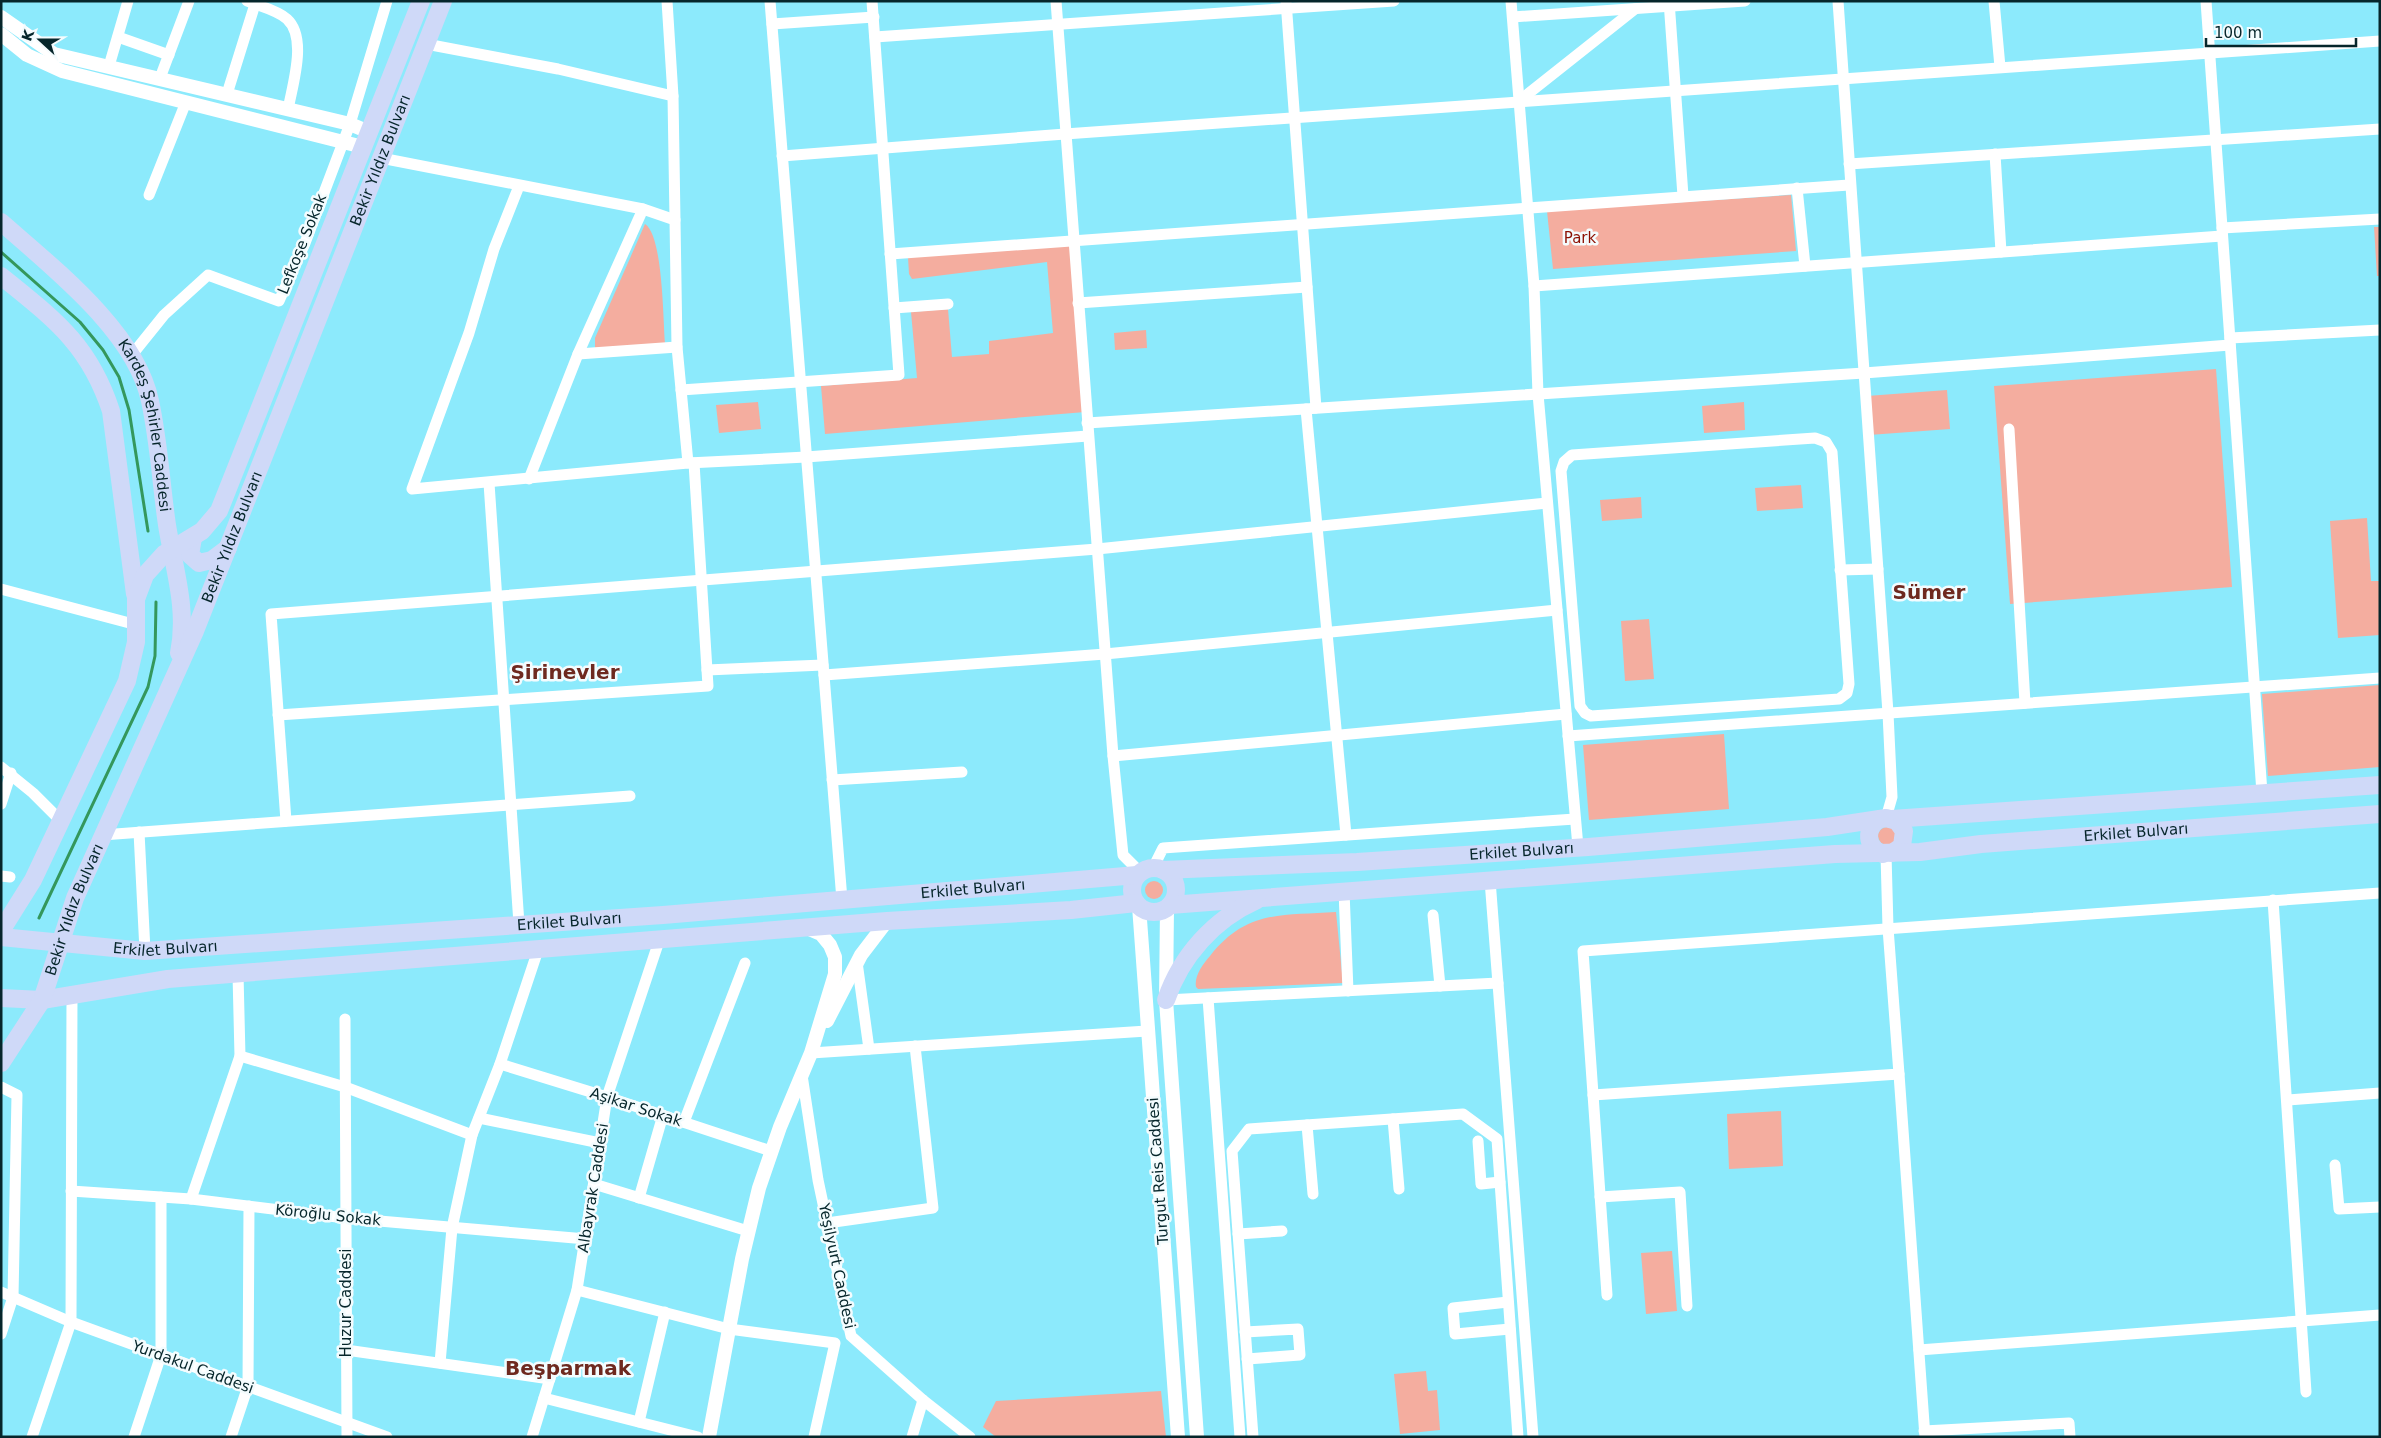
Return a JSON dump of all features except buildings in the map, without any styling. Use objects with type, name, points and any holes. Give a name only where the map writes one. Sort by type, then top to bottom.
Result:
[{"type":"main road","name":"Bekir Yıldız Bulvarı","points":[[1,931],[8,913],[33,880],[127,681],[134,655],[137,625],[136,599],[141,582],[150,567],[172,549],[193,538],[208,525],[219,511],[421,1]]},
{"type":"main road","name":"Bekir Yıldız Bulvarı","points":[[1,1063],[42,1000],[75,898],[195,631],[443,1]]},
{"type":"main road","name":"Kardeş Şehirler Caddesi","points":[[1,222],[77,290],[106,322],[131,356],[142,376],[150,401],[183,615],[181,647],[173,678]]},
{"type":"main road","name":"Kardeş Şehirler Caddesi","points":[[1,276],[65,329],[82,350],[101,383],[111,411],[136,599]]},
{"type":"main road","points":[[193,538],[190,555],[199,563],[212,560],[228,548]]},
{"type":"main road","name":"Erkilet Bulvarı","points":[[1,937],[145,951],[842,900],[1148,871],[1357,862],[1578,847],[1826,826],[1886,819],[2380,785]]},
{"type":"main road","name":"Erkilet Bulvarı","points":[[1168,906],[1835,854],[1920,852],[1981,844],[2380,814]]},
{"type":"main road","points":[[1886,819],[1901,826],[1905,838],[1902,846],[1887,854],[1875,850],[1869,839],[1870,828],[1886,819]]},
{"type":"main road","points":[[1148,871],[1171,876],[1175,885],[1175,896],[1168,906],[1158,912],[1151,912],[1137,905],[1132,890],[1148,871]]},
{"type":"main road","points":[[1166,1000],[1177,973],[1200,940],[1230,915],[1265,897]]},
{"type":"main road","name":"Erkilet Bulvarı","points":[[1,998],[42,1000],[168,980],[888,921],[1137,905]]},
{"type":"street","points":[[109,66],[128,1]]},
{"type":"street","points":[[160,78],[190,1]]},
{"type":"street","name":"Lefkoşe Sokak","points":[[131,356],[164,315],[208,275],[279,301],[305,243],[350,124],[387,1]]},
{"type":"street","points":[[278,715],[708,686],[702,581],[691,463],[677,347],[673,96],[667,1]]},
{"type":"street","points":[[770,1],[842,900]]},
{"type":"street","points":[[681,390],[899,375],[872,1]]},
{"type":"street","points":[[1056,1],[1113,756],[1124,855],[1148,871],[1163,848],[1575,819]]},
{"type":"street","points":[[875,37],[1286,5],[1394,1]]},
{"type":"street","points":[[1511,1],[1534,286],[1538,394],[1578,847]]},
{"type":"street","points":[[1513,17],[1639,5],[1746,1]]},
{"type":"street","points":[[1838,1],[1849,185],[1888,713],[1892,797],[1886,819]]},
{"type":"street","points":[[1994,1],[2000,67]]},
{"type":"street","points":[[2206,1],[2262,793]]},
{"type":"street","points":[[227,94],[253,2],[283,16],[290,22],[295,32],[298,52],[288,110]]},
{"type":"street","points":[[1669,4],[1683,196]]},
{"type":"street","points":[[1286,5],[1307,286],[1317,527],[1346,835]]},
{"type":"street","points":[[1519,102],[1639,5]]},
{"type":"street","points":[[1,17],[54,54],[350,124],[366,139]]},
{"type":"street","points":[[772,24],[874,17]]},
{"type":"street","points":[[1,34],[27,55],[62,71],[343,142],[366,139]]},
{"type":"street","points":[[118,37],[169,55]]},
{"type":"street","points":[[782,156],[1295,117],[2380,41]]},
{"type":"street","points":[[426,44],[558,69],[673,96]]},
{"type":"street","points":[[149,195],[186,102]]},
{"type":"street","points":[[1849,164],[2380,128]]},
{"type":"street","points":[[1995,154],[2001,252]]},
{"type":"street","points":[[381,158],[643,209],[675,220]]},
{"type":"street","points":[[890,254],[1849,185]]},
{"type":"street","points":[[519,186],[494,250],[472,326],[412,489],[691,463],[806,457],[1088,436]]},
{"type":"street","points":[[1797,188],[1805,266]]},
{"type":"street","points":[[529,479],[578,354],[643,209]]},
{"type":"street","points":[[1534,286],[2001,252],[2380,219]]},
{"type":"street","points":[[1078,303],[1307,286]]},
{"type":"street","points":[[894,308],[948,304]]},
{"type":"street","points":[[1087,423],[1864,373],[2380,330]]},
{"type":"street","points":[[578,354],[677,347]]},
{"type":"street","points":[[2009,428],[2025,703]]},
{"type":"street","points":[[1819,438],[1826,442],[1832,452],[1840,570],[1849,687],[1842,698],[1588,715],[1580,706],[1568,568],[1562,465],[1572,455],[1819,438]]},
{"type":"street","points":[[489,483],[519,924]]},
{"type":"street","points":[[286,822],[270,614],[1097,549],[1547,503]]},
{"type":"street","points":[[1840,570],[1878,569]]},
{"type":"street","points":[[1,589],[137,625]]},
{"type":"street","points":[[707,670],[823,670],[1105,654],[1557,610]]},
{"type":"street","points":[[1568,736],[2380,678]]},
{"type":"street","points":[[1113,756],[1566,714]]},
{"type":"street","points":[[6,770],[61,821]]},
{"type":"street","points":[[1,804],[6,770]]},
{"type":"street","points":[[832,780],[962,772]]},
{"type":"street","points":[[102,835],[630,796]]},
{"type":"street","points":[[139,832],[145,951]]},
{"type":"street","points":[[1887,854],[1888,928],[1925,1434],[2069,1422],[2070,1437]]},
{"type":"street","points":[[1490,880],[1533,1437]]},
{"type":"street","points":[[1344,891],[1348,991]]},
{"type":"street","points":[[1607,1296],[1583,951],[2380,892]]},
{"type":"street","points":[[2273,900],[2288,1100],[2306,1392]]},
{"type":"street","name":"Turgut Reis Caddesi","points":[[1137,905],[1178,1437]]},
{"type":"street","name":"Turgut Reis Caddesi","points":[[1168,906],[1166,1000],[1197,1437]]},
{"type":"street","points":[[1433,916],[1440,986]]},
{"type":"street","points":[[709,1437],[748,1231],[771,1151],[801,1073],[857,962],[868,943],[888,921]]},
{"type":"street","points":[[808,928],[826,939],[834,951],[836,962],[835,974],[811,1053]]},
{"type":"street","name":"Albayrak Caddesi","points":[[532,1437],[577,1290],[607,1097],[659,941]]},
{"type":"street","points":[[440,1363],[452,1228],[472,1135],[500,1064],[538,950]]},
{"type":"street","points":[[684,1122],[745,962]]},
{"type":"street","points":[[857,962],[869,1049]]},
{"type":"street","points":[[191,1199],[240,1056],[238,974]]},
{"type":"street","points":[[1166,1000],[1498,983]]},
{"type":"street","points":[[32,1437],[71,1322],[72,996]]},
{"type":"street","points":[[1208,998],[1240,1437]]},
{"type":"street","name":"Huzur Caddesi","points":[[345,1019],[347,1437]]},
{"type":"street","points":[[811,1053],[1147,1031]]},
{"type":"street","points":[[827,1223],[933,1208],[915,1046]]},
{"type":"street","points":[[240,1056],[345,1087],[472,1135]]},
{"type":"street","name":"Aşikar Sokak","points":[[500,1064],[771,1151]]},
{"type":"street","name":"Yeşilyurt Caddesi","points":[[801,1073],[827,1223],[851,1336],[923,1400],[970,1437]]},
{"type":"street","points":[[1593,1095],[1899,1074]]},
{"type":"street","points":[[1,1087],[17,1095],[13,1297],[1,1334]]},
{"type":"street","points":[[2288,1100],[2380,1093]]},
{"type":"street","points":[[1253,1437],[1232,1151],[1249,1129],[1463,1114],[1497,1139],[1518,1437]]},
{"type":"street","points":[[639,1198],[663,1115]]},
{"type":"street","points":[[479,1118],[600,1143]]},
{"type":"street","points":[[1393,1119],[1399,1189]]},
{"type":"street","points":[[1307,1125],[1313,1194]]},
{"type":"street","points":[[1478,1141],[1481,1184],[1500,1182]]},
{"type":"street","points":[[2335,1165],[2339,1209],[2380,1206]]},
{"type":"street","points":[[594,1184],[748,1231]]},
{"type":"street","name":"Köroğlu Sokak","points":[[71,1191],[191,1199],[345,1218],[586,1239]]},
{"type":"street","points":[[1600,1197],[1680,1192],[1687,1306]]},
{"type":"street","points":[[134,1437],[161,1355],[161,1197]]},
{"type":"street","points":[[231,1437],[248,1386],[249,1206]]},
{"type":"street","points":[[1238,1234],[1282,1232]]},
{"type":"street","points":[[577,1290],[729,1329],[835,1343],[851,1336]]},
{"type":"street","name":"Yurdakul Caddesi","points":[[1,1292],[71,1322],[387,1437]]},
{"type":"street","points":[[1508,1302],[1453,1308],[1455,1334],[1510,1329]]},
{"type":"street","points":[[639,1422],[665,1312]]},
{"type":"street","points":[[1919,1350],[2380,1315]]},
{"type":"street","points":[[1245,1332],[1298,1329],[1300,1355],[1247,1359]]},
{"type":"street","points":[[814,1437],[835,1343]]},
{"type":"street","points":[[346,1350],[550,1379]]},
{"type":"street","points":[[544,1398],[698,1437]]},
{"type":"street","points":[[912,1437],[923,1400]]},
{"type":"green space","name":"Park","points":[[1791,195],[1796,251],[1553,269],[1547,211]]},
{"type":"green space","points":[[645,224],[651,231],[659,260],[665,343],[595,350],[595,338]]},
{"type":"green space","points":[[2374,227],[2380,227],[2380,276],[2377,276]]},
{"type":"green space","points":[[1072,244],[1085,412],[825,434],[821,386],[917,378],[911,312],[948,309],[952,357],[989,354],[989,341],[1053,333],[1047,262],[912,279],[909,274],[908,257]]},
{"type":"green space","points":[[1146,330],[1147,348],[1115,350],[1114,333]]},
{"type":"green space","points":[[2216,369],[2232,587],[2010,604],[1994,386]]},
{"type":"green space","points":[[1947,390],[1950,429],[1869,435],[1867,396]]},
{"type":"green space","points":[[758,402],[761,429],[719,433],[716,405]]},
{"type":"green space","points":[[1744,402],[1745,430],[1704,433],[1702,406]]},
{"type":"green space","points":[[1801,485],[1803,508],[1757,511],[1755,488]]},
{"type":"green space","points":[[1641,497],[1642,518],[1602,521],[1600,500]]},
{"type":"green space","points":[[2367,518],[2371,581],[2380,581],[2380,635],[2338,638],[2330,521]]},
{"type":"green space","points":[[1649,619],[1654,679],[1625,681],[1621,621]]},
{"type":"green space","points":[[2380,685],[2380,767],[2268,776],[2262,694]]},
{"type":"green space","points":[[1724,734],[1729,809],[1589,820],[1583,745]]},
{"type":"green space","points":[[1887,827],[1893,830],[1896,836],[1893,842],[1887,845],[1881,842],[1878,836],[1881,830]]},
{"type":"green space","points":[[1150,881],[1158,881],[1163,886],[1161,897],[1150,899],[1145,894],[1145,886]]},
{"type":"green space","points":[[1336,912],[1343,983],[1198,989],[1196,987],[1198,974],[1205,963],[1224,941],[1252,922],[1282,915]]},
{"type":"green space","points":[[1781,1111],[1783,1166],[1729,1169],[1727,1114]]},
{"type":"green space","points":[[1672,1251],[1677,1311],[1646,1314],[1641,1253]]},
{"type":"green space","points":[[1426,1371],[1428,1391],[1437,1390],[1440,1430],[1400,1434],[1394,1374]]},
{"type":"green space","points":[[1161,1391],[1166,1437],[996,1437],[983,1427],[996,1401]]},
{"type":"waterway","points":[[1,252],[80,322],[103,350],[119,377],[129,410],[148,531]]},
{"type":"waterway","points":[[39,918],[148,687],[155,656],[156,602]]},
{"type":"district","name":"Sümer","points":[[1929,592]]},
{"type":"district","name":"Şirinevler","points":[[565,672]]},
{"type":"district","name":"Beşparmak","points":[[568,1368]]}]
